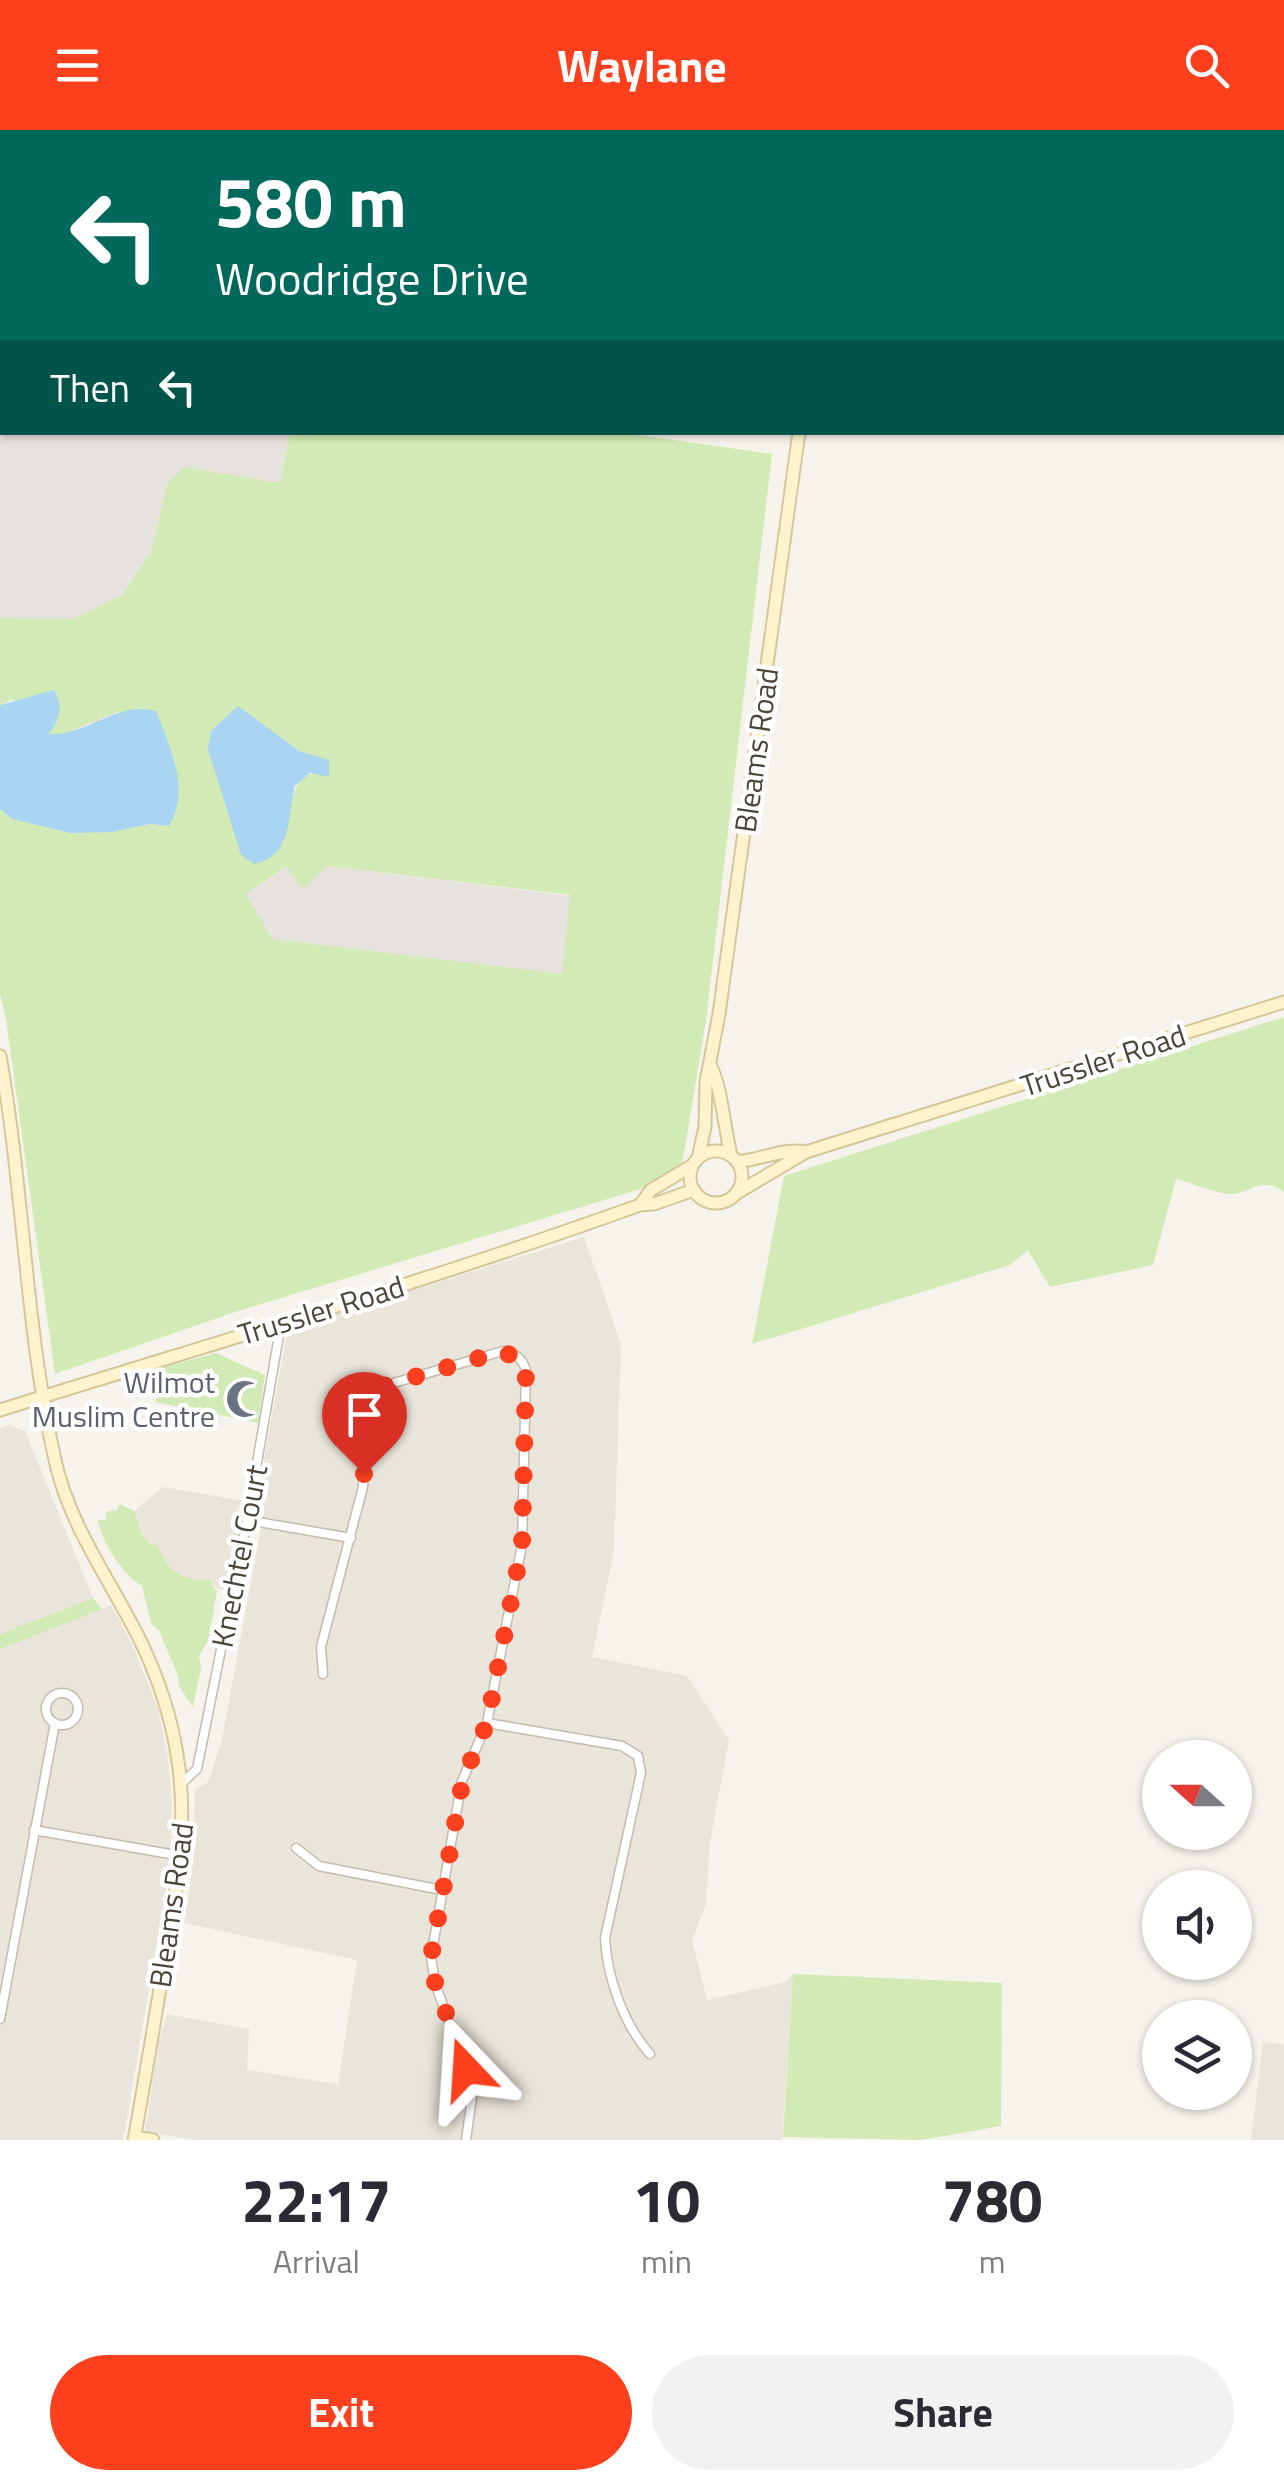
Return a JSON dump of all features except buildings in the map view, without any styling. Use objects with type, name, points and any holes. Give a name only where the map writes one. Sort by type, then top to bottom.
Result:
[{"type":"main road","name":"Bleams Road","points":[[696,1162],[706,1127],[706,1082],[799,435]]},
{"type":"main road","name":"Trussler Road","points":[[737,1193],[806,1152],[1284,1002]]},
{"type":"main road","name":"Bleams Road","points":[[0,1056],[44,1395],[63,1491],[88,1548],[154,1670],[173,1729],[182,1782],[182,1856],[134,2138]]},
{"type":"main road","name":"Bleams Road","points":[[711,1067],[718,1078],[720,1109],[734,1158]]},
{"type":"main road","name":"Trussler Road","points":[[734,1158],[762,1160],[797,1150],[806,1152]]},
{"type":"main road","points":[[714,1151],[734,1158],[742,1177],[737,1193],[714,1204],[699,1197],[690,1174],[696,1162],[714,1151]]},
{"type":"main road","name":"Trussler Road","points":[[640,1204],[651,1190],[696,1162]]},
{"type":"main road","name":"Trussler Road","points":[[0,1410],[694,1190]]},
{"type":"main road","points":[[134,2138],[153,2140]]},
{"type":"street","name":"Knechtel Court","points":[[182,1782],[197,1769],[281,1324]]},
{"type":"street","points":[[324,1674],[322,1647],[363,1487],[365,1405],[371,1394],[380,1387],[503,1351],[520,1359],[526,1370],[522,1546],[487,1723],[466,1766],[431,1957],[435,1982],[473,2090],[466,2140]]},
{"type":"street","points":[[247,1520],[352,1538]]},
{"type":"street","points":[[56,1694],[69,1694],[76,1702],[77,1713],[66,1724],[55,1723],[47,1714],[47,1702],[56,1694]]},
{"type":"street","points":[[0,2018],[55,1723]]},
{"type":"street","points":[[487,1723],[622,1746],[638,1758],[641,1773],[605,1934],[606,1955],[632,2034],[650,2054]]},
{"type":"street","points":[[34,1830],[182,1856]]},
{"type":"street","points":[[296,1848],[319,1866],[442,1890]]},
{"type":"shaded area","points":[[0,435],[290,435],[280,484],[167,484],[151,552],[122,595],[72,619],[0,618]]},
{"type":"shaded area","points":[[286,866],[327,866],[571,896],[562,975],[271,939],[246,894]]},
{"type":"shaded area","points":[[584,1237],[621,1344],[614,1551],[592,1657],[687,1676],[729,1740],[710,1842],[706,1904],[692,1940],[707,2000],[786,1982],[793,1974],[782,2140],[195,2140],[145,2132],[167,2014],[249,2029],[247,2070],[338,2084],[357,1960],[184,1923],[193,1864],[195,1789],[210,1778],[222,1739],[260,1533],[262,1517],[255,1510],[287,1333],[292,1327]]},
{"type":"shaded area","points":[[9,1425],[25,1431],[93,1598],[0,1634],[0,1428]]},
{"type":"shaded area","points":[[163,1487],[244,1501],[227,1592],[178,1574],[142,1536],[134,1511]]},
{"type":"shaded area","points":[[111,1605],[158,1708],[172,1799],[170,1867],[123,2140],[0,2140],[0,1649]]},
{"type":"shaded area","points":[[1263,2042],[1284,2044],[1284,2140],[1251,2140]]},
{"type":"green space","points":[[290,435],[637,435],[772,454],[706,1020],[680,1177],[238,1311],[55,1374],[0,994],[0,809],[12,819],[112,832],[150,824],[169,826],[118,712],[64,734],[47,734],[13,699],[0,705],[0,618],[72,619],[122,595],[151,552],[167,484],[184,467],[280,483]],"holes":[[[238,706],[299,751],[329,761],[319,773],[299,782],[291,804]],[[286,866],[303,889],[327,866],[570,895],[562,974],[272,939],[246,894]]]},
{"type":"green space","points":[[1284,1017],[1284,1192],[1264,1185],[1225,1194],[1176,1179],[1153,1265],[1050,1287],[1028,1250],[1010,1265],[752,1344],[784,1176]]},
{"type":"green space","points":[[216,1353],[265,1375],[258,1423],[156,1402],[162,1368]]},
{"type":"green space","points":[[120,1504],[134,1511],[142,1535],[150,1544],[158,1545],[171,1568],[185,1577],[211,1579],[217,1591],[208,1641],[199,1656],[201,1668],[193,1707],[179,1686],[159,1631],[151,1623],[142,1586],[120,1566],[100,1529],[98,1520],[106,1520],[106,1512],[117,1510]]},
{"type":"green space","points":[[93,1598],[102,1609],[0,1649],[0,1634]]},
{"type":"green space","points":[[793,1974],[1002,1983],[1001,2126],[921,2140],[783,2137]]},
{"type":"water","points":[[54,690],[60,708],[49,734],[76,730],[128,710],[156,711],[172,753],[178,783],[175,812],[169,826],[150,824],[112,832],[70,833],[12,819],[0,809],[0,705]]},
{"type":"water","points":[[238,706],[299,751],[329,760],[329,777],[310,773],[295,786],[282,844],[267,860],[254,864],[241,855],[208,749],[211,731]]},
{"type":"place","name":"Wilmot Muslim Centre","points":[[245,1399]]},
{"type":"route","points":[[364,1474],[365,1405],[380,1387],[503,1351],[520,1359],[526,1370],[522,1546],[487,1723],[463,1779],[431,1957],[435,1982],[466,2069]]}]
